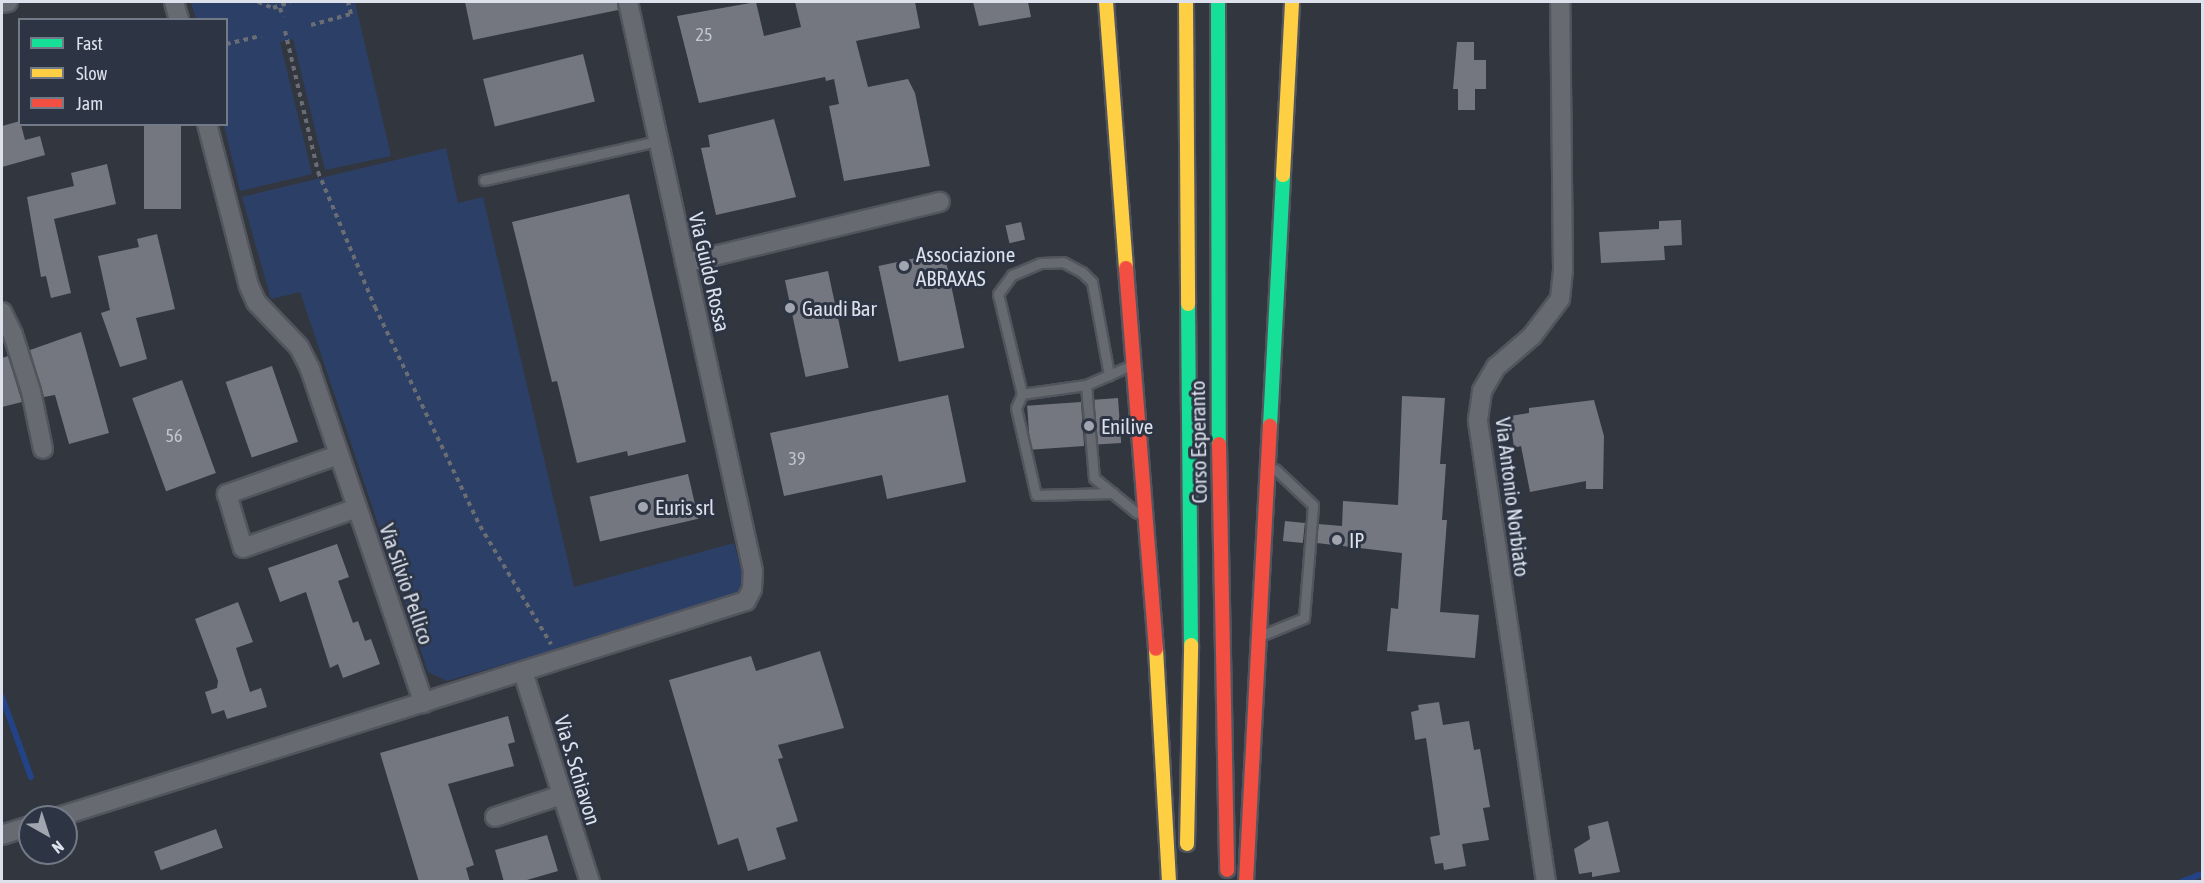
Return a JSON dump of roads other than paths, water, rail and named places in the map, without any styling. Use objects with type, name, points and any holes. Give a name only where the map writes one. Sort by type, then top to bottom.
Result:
[{"type":"highway","points":[[1106,2],[1145,519],[1169,882]]},
{"type":"highway","name":"Corso Esperanto","points":[[1186,2],[1191,646],[1187,858]]},
{"type":"highway","name":"Corso Esperanto","points":[[1218,2],[1219,451],[1227,882]]},
{"type":"highway","points":[[1246,882],[1292,2]]},
{"type":"street","points":[[2,3],[8,2]]},
{"type":"street","points":[[174,2],[178,18]]},
{"type":"street","name":"Via Guido Rossa","points":[[523,672],[746,601],[752,589],[749,553],[628,2]]},
{"type":"street","name":"Via Antonio Norbiato","points":[[1546,882],[1478,420],[1482,391],[1496,367],[1532,336],[1560,299],[1560,2]]},
{"type":"street","name":"Via Silvio Pellico","points":[[208,126],[249,286],[256,302],[299,347],[424,703]]},
{"type":"street","points":[[684,263],[940,202]]},
{"type":"street","points":[[2,312],[13,334],[31,391],[43,450]]},
{"type":"street","points":[[338,454],[227,494],[243,548],[357,508]]},
{"type":"street","points":[[78,811],[523,672]]},
{"type":"street","name":"Via S. Schiavon","points":[[523,672],[590,882]]},
{"type":"street","points":[[495,817],[561,795]]},
{"type":"street","points":[[2,834],[18,829]]},
{"type":"lane","points":[[484,180],[657,141]]},
{"type":"lane","points":[[1109,375],[1092,282],[1063,262],[1040,263],[1012,275],[998,294],[1022,394],[1016,408],[1036,495],[1113,493]]},
{"type":"lane","points":[[1022,394],[1086,385],[1132,365]]},
{"type":"lane","points":[[1086,385],[1094,478],[1145,519]]},
{"type":"lane","points":[[1260,636],[1304,618],[1313,505],[1269,463]]},
{"type":"waterway","points":[[2,697],[31,777]]},
{"type":"waterway","points":[[2181,882],[2202,874]]},
{"type":"place","name":"Associazione ABRAXAS","points":[[904,266]]},
{"type":"place","name":"Gaudi Bar","points":[[790,308]]},
{"type":"place","name":"Enilive","points":[[1089,426]]},
{"type":"place","name":"Euris srl","points":[[643,507]]},
{"type":"place","name":"IP","points":[[1337,540]]}]
